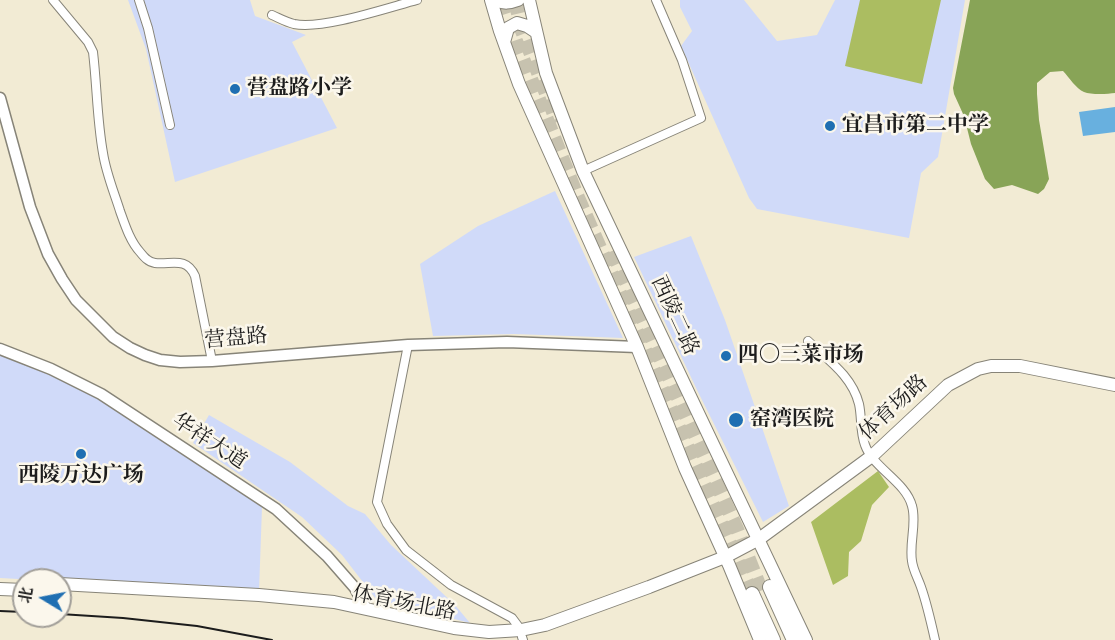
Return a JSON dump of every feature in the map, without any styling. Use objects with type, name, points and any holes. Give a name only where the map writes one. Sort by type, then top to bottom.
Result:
[{"type":"highway","points":[[761,591],[773,640]]},
{"type":"highway","points":[[761,591],[784,640]]},
{"type":"highway","points":[[761,591],[794,640]]},
{"type":"main road","points":[[491,0],[519,84],[637,347],[685,468],[760,640]]},
{"type":"main road","points":[[496,0],[508,3],[518,0]]},
{"type":"main road","name":"西陵二路","points":[[529,0],[546,73],[584,171],[806,640]]},
{"type":"main road","points":[[504,43],[508,28],[513,24],[524,24],[536,32]]},
{"type":"main road","name":"体育场路","points":[[874,459],[948,385],[978,369],[1020,366],[1115,385]]},
{"type":"main road","name":"体育场路","points":[[727,561],[798,522],[946,395],[983,374],[999,372],[1034,375],[1115,391]]},
{"type":"main road","name":"体育场北路","points":[[72,593],[288,605],[365,615],[457,635],[490,639],[522,636],[727,561]]},
{"type":"main road","name":"体育场北路","points":[[72,585],[286,597],[334,602],[454,628],[522,636]]},
{"type":"street","points":[[53,0],[88,42],[93,52],[103,156],[125,226],[137,249],[146,259],[154,263],[178,263],[191,268],[195,276],[213,361]]},
{"type":"street","points":[[139,0],[148,28],[170,125]]},
{"type":"street","points":[[272,15],[295,24],[316,24],[417,0]]},
{"type":"street","points":[[584,171],[701,118],[682,60],[656,0]]},
{"type":"street","name":"营盘路","points":[[0,98],[30,207],[48,254],[62,279],[76,300],[113,337],[145,356],[180,362],[213,361],[408,345],[507,342],[637,347]]},
{"type":"street","points":[[808,341],[850,382],[858,404],[865,446],[905,492],[912,506],[912,563],[927,604],[936,640]]},
{"type":"street","points":[[408,345],[377,502],[387,524],[406,550],[451,585],[512,618],[522,636]]},
{"type":"street","name":"华祥大道","points":[[0,349],[51,369],[101,394],[276,509],[327,556],[355,588],[366,608]]},
{"type":"shaded area","name":"营盘路小学","points":[[128,0],[250,0],[255,16],[306,35],[292,42],[337,128],[175,182],[146,49]]},
{"type":"shaded area","name":"宜昌市第二中学","points":[[680,0],[744,0],[777,41],[817,35],[835,0],[965,0],[938,157],[921,173],[909,238],[757,209],[749,198],[681,46],[692,31],[680,7]]},
{"type":"shaded area","points":[[555,191],[623,338],[514,334],[433,336],[420,264],[478,226]]},
{"type":"shaded area","points":[[691,236],[725,320],[789,506],[763,522],[634,257]]},
{"type":"shaded area","name":"西陵万达广场","points":[[0,353],[99,397],[262,507],[259,592],[72,582],[72,568],[12,568],[12,579],[0,578]]},
{"type":"shaded area","points":[[209,415],[290,462],[348,506],[365,514],[391,545],[455,605],[470,623],[376,599],[342,555],[302,517],[193,443]]},
{"type":"green space","points":[[860,0],[941,0],[922,84],[845,66]]},
{"type":"green space","points":[[970,0],[1115,0],[1115,93],[1084,92],[1075,86],[1063,71],[1050,72],[1037,83],[1039,120],[1049,179],[1044,189],[1038,194],[1012,185],[994,189],[985,179],[971,144],[964,116],[953,88]]},
{"type":"green space","points":[[878,471],[889,487],[872,505],[861,541],[849,552],[848,576],[833,585],[811,522]]},
{"type":"water","points":[[1115,107],[1115,132],[1083,136],[1079,112]]},
{"type":"tunnel","points":[[504,0],[516,41],[576,193],[752,594]]},
{"type":"tunnel","points":[[515,0],[522,31],[557,122]]},
{"type":"tunnel","points":[[612,251],[737,529],[762,592]]},
{"type":"railway","points":[[0,611],[12,612]]},
{"type":"railway","points":[[72,615],[197,626],[272,640]]},
{"type":"place","name":"营盘路小学","points":[[235,89]]},
{"type":"place","name":"宜昌市第二中学","points":[[830,126]]},
{"type":"place","name":"四〇三菜市场","points":[[726,356]]},
{"type":"place","name":"窑湾医院","points":[[736,420]]},
{"type":"place","name":"西陵万达广场","points":[[81,454]]}]
